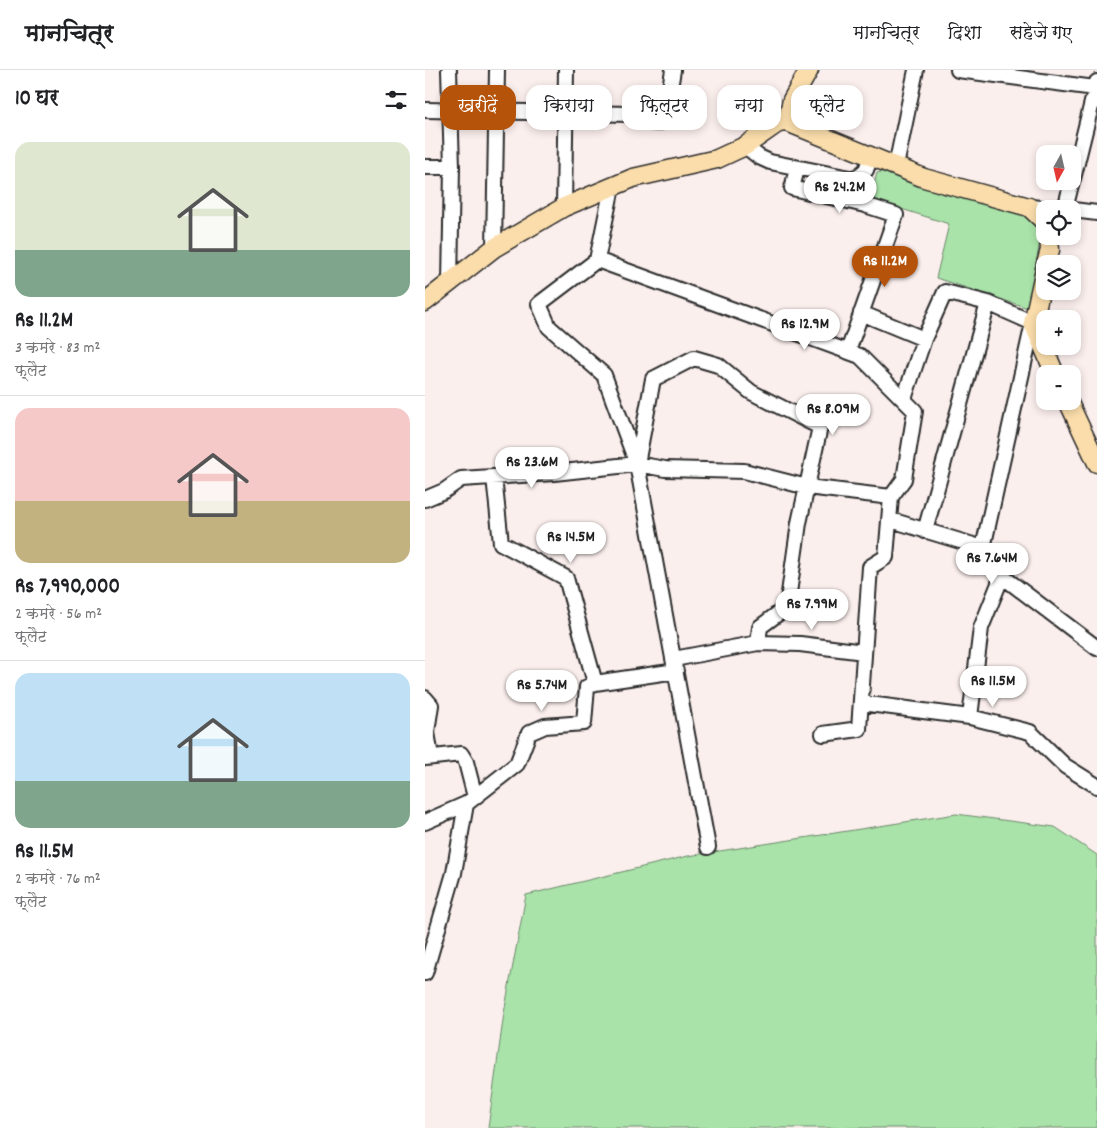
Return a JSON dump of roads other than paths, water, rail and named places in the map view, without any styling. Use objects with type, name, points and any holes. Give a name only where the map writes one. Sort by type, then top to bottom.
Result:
[{"type":"main road","points":[[787,122],[792,100],[809,70]]},
{"type":"main road","points":[[425,302],[494,248],[563,207],[633,178],[717,159],[745,146],[778,123],[787,122],[924,178],[1029,207],[1036,214]]},
{"type":"main road","points":[[1038,300],[1033,323],[1051,365]]},
{"type":"main road","points":[[1072,410],[1097,462]]},
{"type":"street","points":[[449,70],[449,85]]},
{"type":"street","points":[[497,70],[497,85]]},
{"type":"street","points":[[566,70],[566,85]]},
{"type":"street","points":[[612,113],[631,114],[649,122],[658,123],[666,112],[673,70]]},
{"type":"street","points":[[896,166],[916,70]]},
{"type":"street","points":[[958,70],[1096,85],[1081,145]]},
{"type":"street","points":[[425,110],[440,110]]},
{"type":"street","points":[[450,284],[451,130]]},
{"type":"street","points":[[494,248],[497,130]]},
{"type":"street","points":[[563,207],[565,130]]},
{"type":"street","points":[[745,146],[764,160],[797,169],[855,179],[865,170],[871,156]]},
{"type":"street","points":[[425,167],[452,168]]},
{"type":"street","points":[[797,169],[792,188],[896,215],[848,352]]},
{"type":"street","points":[[612,187],[597,260],[539,304],[549,327],[604,375],[637,464],[707,847]]},
{"type":"street","points":[[1029,207],[1036,208]]},
{"type":"street","points":[[1081,211],[1097,213]]},
{"type":"street","points":[[597,260],[860,356],[915,410],[904,479],[891,497],[891,520],[886,557],[870,568],[859,729],[823,734]]},
{"type":"street","points":[[904,399],[924,339],[945,292],[988,303],[1033,323],[983,548]]},
{"type":"street","points":[[925,531],[988,303]]},
{"type":"street","points":[[861,313],[924,339]]},
{"type":"street","points":[[637,464],[653,379],[694,358],[719,365],[751,392],[820,427],[799,523],[787,607],[760,627],[758,643]]},
{"type":"street","points":[[425,498],[444,492],[461,479],[637,464],[665,470],[744,471],[807,487],[891,497]]},
{"type":"street","points":[[494,477],[501,543],[566,578],[595,683]]},
{"type":"street","points":[[891,520],[983,548],[1002,576],[1097,648]]},
{"type":"street","points":[[970,717],[977,645],[981,628],[1002,576]]},
{"type":"street","points":[[425,822],[471,800],[517,764],[529,733],[545,726],[584,723],[587,687],[595,683],[675,665],[758,643],[801,644],[864,652]]},
{"type":"street","points":[[425,698],[431,705],[427,732],[428,758],[455,754],[464,757],[471,800],[454,873],[425,973]]},
{"type":"street","points":[[861,703],[970,717],[1030,732],[1065,766],[1097,786]]}]
